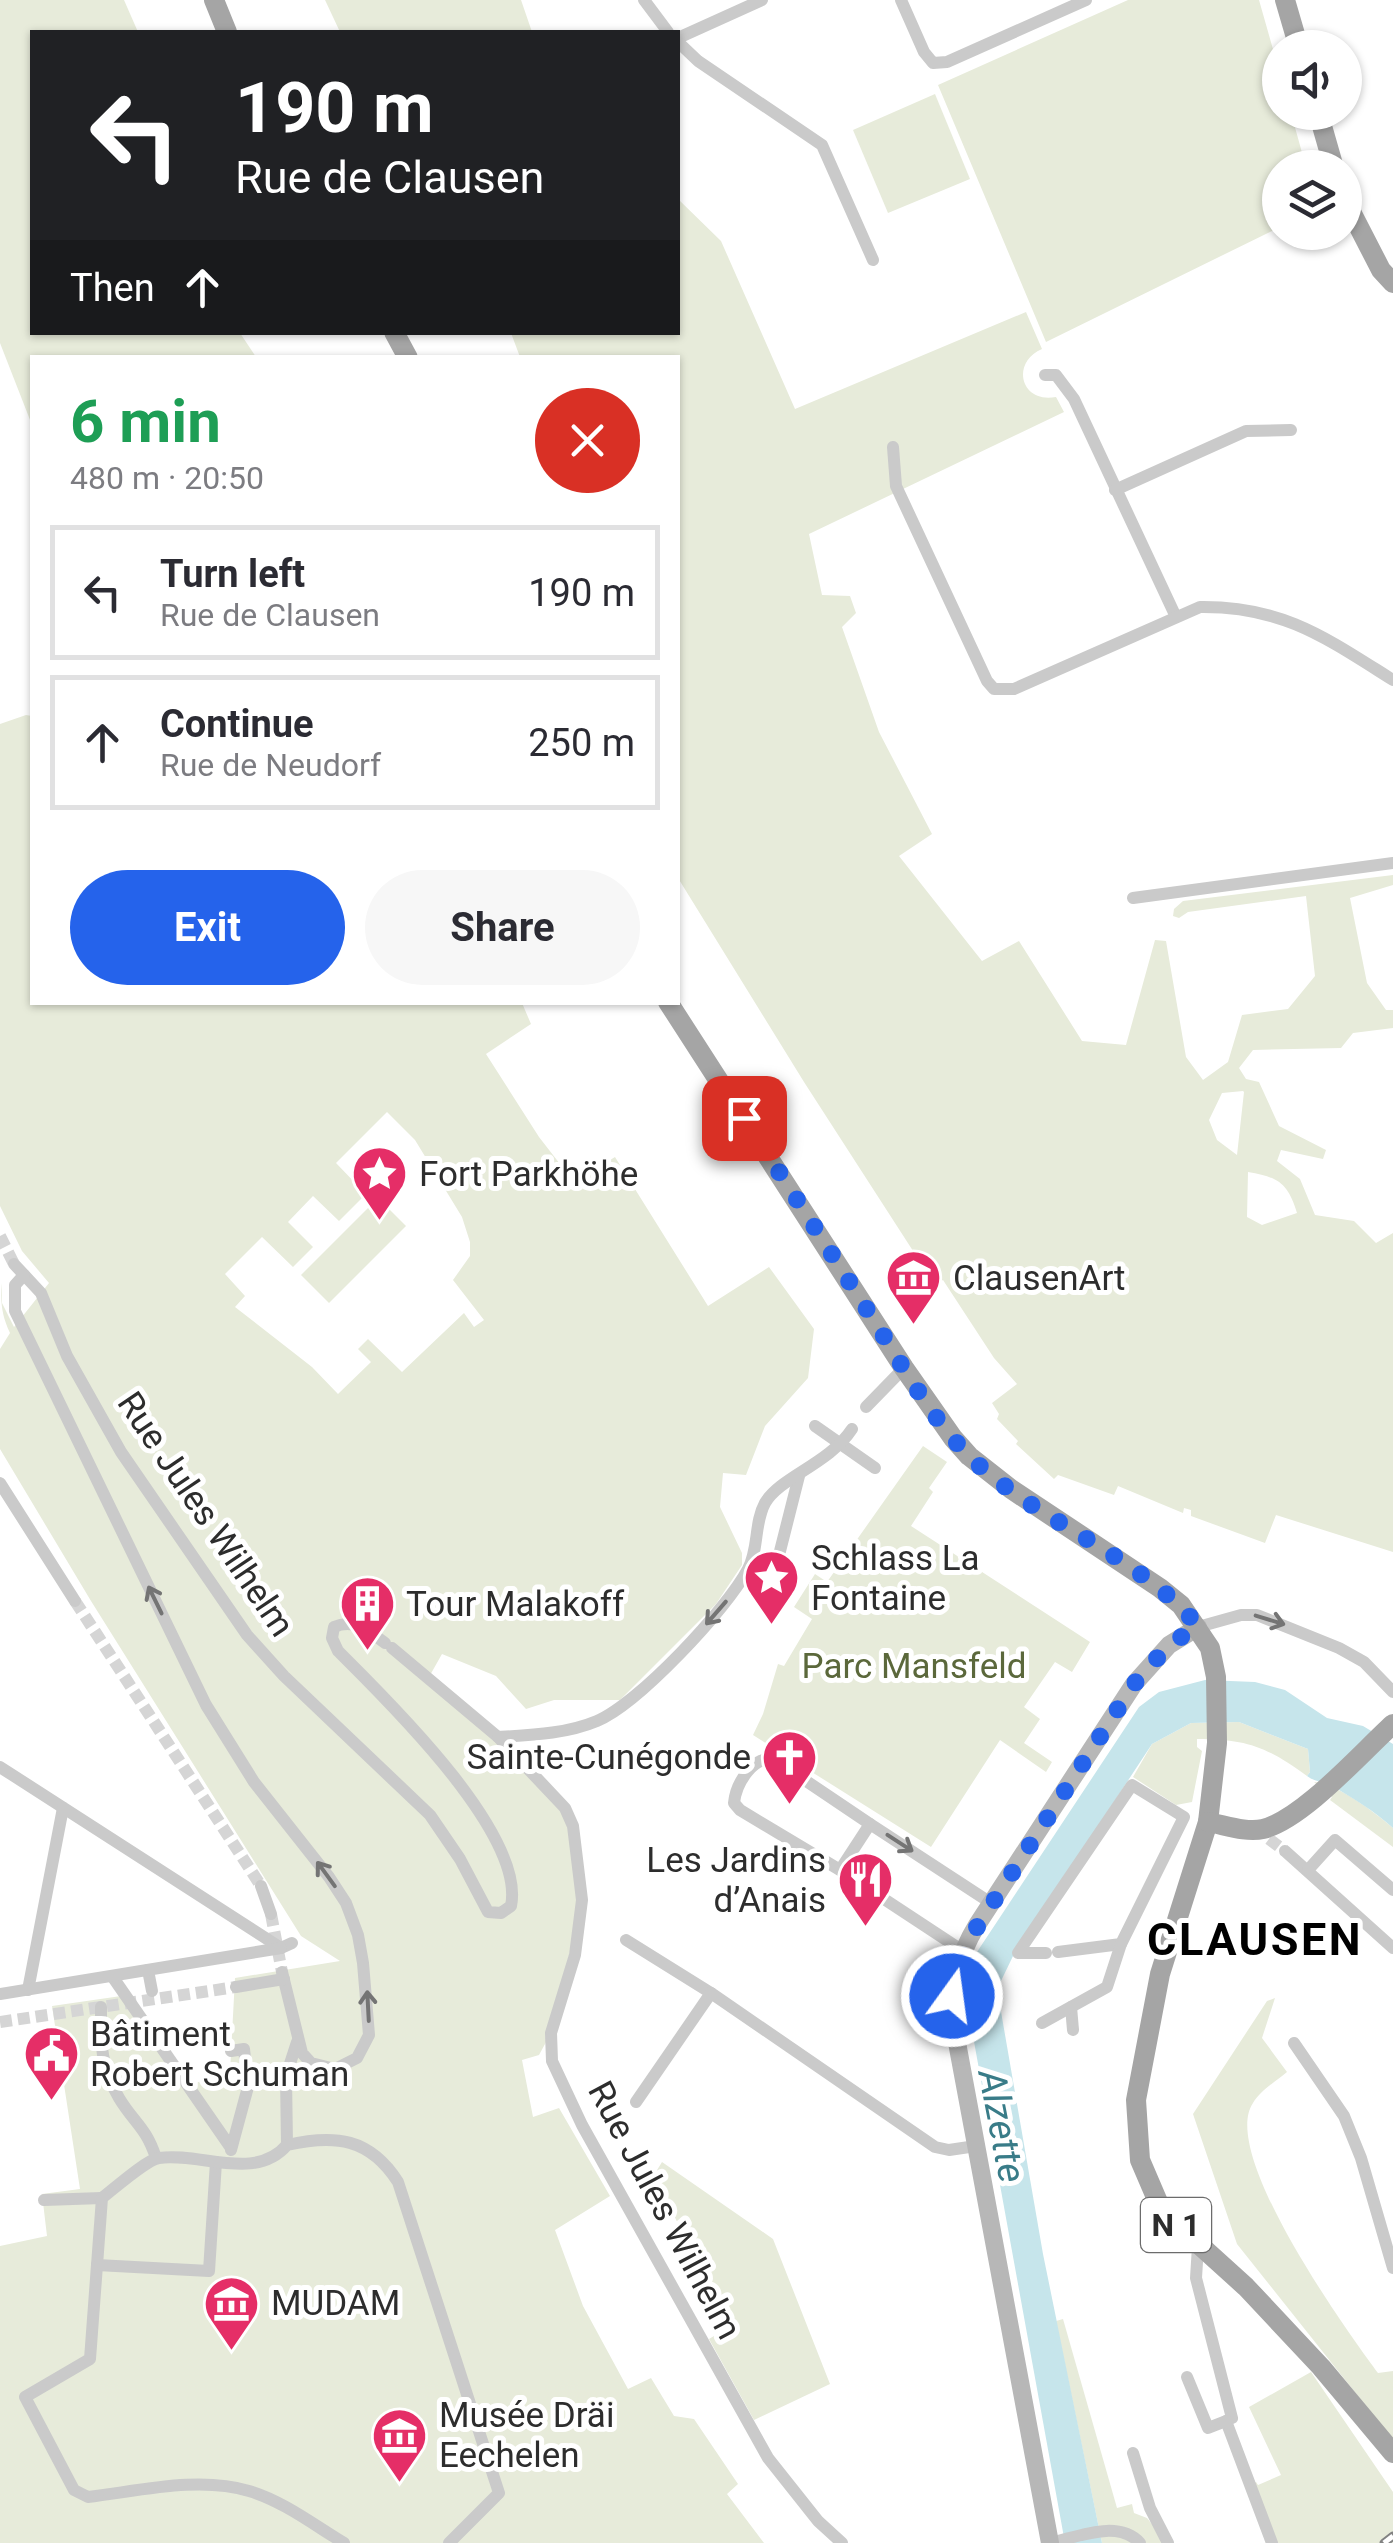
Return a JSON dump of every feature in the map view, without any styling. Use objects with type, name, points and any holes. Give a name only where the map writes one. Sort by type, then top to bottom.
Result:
[{"type":"main road","points":[[214,0],[225,30]]},
{"type":"main road","points":[[1285,0],[1294,30]]},
{"type":"main road","points":[[1362,233],[1381,270],[1393,283]]},
{"type":"main road","name":"N 1","points":[[670,1005],[904,1368],[969,1456],[1011,1489],[1160,1588],[1198,1626],[1210,1648],[1216,1677],[1217,1743],[1208,1822],[1160,1974],[1135,2116],[1140,2160],[1158,2202],[1321,2367],[1393,2453]]},
{"type":"main road","points":[[1054,2542],[976,2146],[952,1996],[963,1950],[1134,1684],[1169,1645],[1198,1626]]},
{"type":"main road","points":[[1208,1822],[1264,1835],[1323,1789],[1388,1729]]},
{"type":"street","points":[[644,0],[666,30]]},
{"type":"street","points":[[680,39],[762,0]]},
{"type":"street","points":[[901,0],[924,52],[933,62],[946,62],[1086,0]]},
{"type":"street","points":[[680,42],[698,61],[822,145],[873,260]]},
{"type":"street","points":[[1045,375],[1056,375],[1074,399],[1176,617]]},
{"type":"street","points":[[1115,490],[1246,431],[1291,430]]},
{"type":"street","points":[[893,447],[896,486],[987,681],[994,688],[1014,690],[1200,607],[1233,606],[1270,613],[1318,633],[1393,680]]},
{"type":"street","points":[[1132,898],[1393,863]]},
{"type":"street","name":"Rue Jules Wilhelm","points":[[297,2042],[311,2062],[335,2069],[357,2058],[364,2048],[369,2020],[358,1935],[346,1902],[254,1782],[206,1705],[15,1311],[19,1269],[40,1293],[66,1356],[122,1452],[247,1635],[284,1676],[430,1814],[488,1912],[501,1914],[511,1906],[514,1894],[495,1839],[464,1790],[419,1735],[338,1651],[332,1638],[334,1627],[345,1622],[361,1626],[388,1646],[498,1737],[565,1808],[573,1826],[582,1900],[575,1956],[551,2033],[552,2061],[582,2125],[768,2458],[818,2522],[842,2543]]},
{"type":"street","points":[[866,1407],[904,1368]]},
{"type":"street","points":[[815,1426],[876,1468]]},
{"type":"street","points":[[498,1737],[578,1727],[610,1715],[630,1700],[720,1610],[748,1570],[756,1551],[761,1514],[774,1491],[842,1444],[852,1429]]},
{"type":"street","points":[[777,1563],[800,1476]]},
{"type":"street","points":[[0,1483],[75,1601]]},
{"type":"street","points":[[1198,1626],[1257,1615],[1352,1655],[1393,1692]]},
{"type":"street","points":[[963,1950],[740,1810],[734,1803],[734,1793],[757,1760],[775,1760],[992,1903]]},
{"type":"street","points":[[0,1767],[286,1946],[0,1994]]},
{"type":"street","points":[[1121,1944],[1018,1953],[1132,1784],[1184,1817],[1208,1822]]},
{"type":"street","points":[[28,1990],[63,1808]]},
{"type":"street","points":[[1042,2023],[1108,1988],[1121,1944],[1184,1817]]},
{"type":"street","points":[[840,1870],[870,1824]]},
{"type":"street","points":[[1308,1870],[1335,1840],[1393,1890]]},
{"type":"street","points":[[1284,1851],[1393,1948]]},
{"type":"street","points":[[261,1886],[271,1914]]},
{"type":"street","points":[[626,1940],[711,1993],[934,2147],[949,2150],[976,2146]]},
{"type":"street","points":[[148,1970],[152,1991]]},
{"type":"street","points":[[236,1987],[283,1975],[297,2042],[286,2076],[287,2145]]},
{"type":"street","points":[[112,1976],[225,2158]]},
{"type":"street","points":[[636,2102],[711,1993]]},
{"type":"street","points":[[101,2007],[101,2055],[120,2100],[148,2134],[156,2158]]},
{"type":"street","points":[[1071,2007],[1073,2030]]},
{"type":"street","points":[[1294,2043],[1344,2116],[1361,2158],[1393,2268]]},
{"type":"street","points":[[98,2265],[209,2272],[214,2191],[248,2087],[244,2049],[232,2051]]},
{"type":"street","points":[[44,2200],[102,2198],[156,2158],[266,2161],[287,2145],[309,2140],[354,2143],[388,2165],[398,2182],[499,2493],[449,2543]]},
{"type":"street","points":[[102,2198],[90,2360],[25,2396],[74,2490],[88,2498],[199,2485],[224,2486],[279,2504],[344,2543]]},
{"type":"street","points":[[1187,2377],[1208,2428],[1232,2418],[1196,2278],[1198,2246]]},
{"type":"street","points":[[1226,2420],[1272,2543]]},
{"type":"street","points":[[1133,2453],[1150,2508],[1168,2543]]},
{"type":"street","points":[[1054,2542],[1109,2530],[1126,2532],[1140,2543]]},
{"type":"green space","points":[[0,0],[124,0],[137,30],[30,30],[30,335],[241,335],[255,355],[30,355],[30,420],[0,343]]},
{"type":"green space","points":[[325,0],[521,0],[531,30],[339,30]]},
{"type":"green space","points":[[1128,0],[1259,0],[1268,30],[1262,30],[1262,130],[1296,130],[1301,150],[1262,150],[1262,236],[1046,342],[938,85]]},
{"type":"green space","points":[[935,94],[970,179],[888,213],[853,130]]},
{"type":"green space","points":[[680,201],[721,241],[795,409],[1026,312],[1042,349],[1026,363],[1024,381],[1035,394],[1056,397],[1064,412],[809,534],[822,595],[850,596],[856,613],[842,627],[879,732],[932,834],[899,856],[982,961],[1019,941],[1082,1041],[1126,1045],[1155,940],[1166,941],[1186,1057],[1203,1080],[1228,1062],[1242,1015],[1288,1009],[1315,976],[1306,896],[1188,912],[1179,918],[1173,916],[1174,909],[1183,901],[1393,875],[1393,885],[1350,898],[1367,983],[1386,1010],[1393,1010],[1393,1028],[1353,1033],[1341,1048],[1253,1050],[1239,1068],[1246,1079],[1259,1082],[1279,1126],[1326,1150],[1323,1159],[1281,1150],[1277,1161],[1300,1179],[1315,1215],[1354,1221],[1376,1243],[1393,1233],[1393,1552],[1276,1515],[1265,1543],[1191,1516],[1191,1510],[1184,1508],[1183,1513],[1118,1486],[1114,1495],[1058,1475],[1054,1479],[1016,1444],[1018,1441],[997,1419],[999,1414],[992,1403],[1017,1384],[994,1358],[943,1280],[935,1285],[680,881],[680,355],[519,355],[512,335],[680,335]],"holes":[[[1244,1092],[1237,1155],[1217,1140],[1209,1120],[1222,1093]],[[1248,1172],[1267,1176],[1285,1188],[1297,1213],[1262,1225],[1247,1217]]]},
{"type":"green space","points":[[26,715],[30,716],[30,1005],[523,1005],[531,1024],[486,1054],[539,1137],[574,1182],[615,1157],[708,1306],[769,1267],[814,1329],[808,1378],[765,1426],[746,1475],[723,1473],[720,1507],[742,1553],[742,1565],[716,1604],[620,1700],[554,1700],[526,1709],[496,1676],[442,1654],[429,1677],[565,1808],[582,1900],[551,2033],[539,2055],[522,2060],[533,2117],[559,2108],[610,2196],[555,2230],[583,2306],[628,2389],[651,2378],[674,2416],[694,2419],[738,2484],[727,2494],[764,2543],[0,2543],[0,2246],[47,2236],[42,2194],[80,2189],[52,2006],[128,1995],[192,2084],[230,2072],[235,1978],[340,1961],[301,1936],[0,1449],[0,1349],[10,1333],[2,1309],[1,1296],[2,1283],[2,1303],[14,1327],[49,1283],[22,1251],[0,1206],[0,724]],"holes":[[[387,1112],[415,1140],[462,1217],[470,1256],[453,1280],[484,1320],[474,1327],[464,1313],[402,1372],[368,1339],[358,1349],[371,1362],[338,1394],[312,1367],[235,1307],[245,1296],[225,1274],[262,1237],[293,1267],[313,1247],[288,1222],[313,1196],[339,1221],[370,1190],[366,1185],[361,1189],[336,1163]]]},
{"type":"green space","points":[[378,1198],[406,1226],[329,1303],[301,1275]]},
{"type":"green space","name":"Parc Mansfeld","points":[[923,1446],[947,1462],[911,1526],[1090,1642],[1072,1672],[1055,1662],[1024,1707],[1040,1719],[1024,1743],[1052,1762],[1046,1772],[1000,1740],[931,1847],[753,1735],[778,1664],[784,1666],[812,1619],[794,1607],[815,1574],[827,1582]]},
{"type":"green space","points":[[1239,1722],[1308,1749],[1310,1772],[1307,1776],[1256,1747],[1197,1739],[1197,1747],[1202,1751],[1192,1802],[1176,1805],[1133,1777],[1152,1744],[1191,1723]]},
{"type":"green space","points":[[1314,1782],[1344,1793],[1386,1822],[1393,1828],[1393,1847],[1330,1800],[1332,1797]]},
{"type":"green space","points":[[1275,1998],[1262,2038],[1287,2072],[1253,2103],[1247,2127],[1254,2160],[1291,2241],[1340,2320],[1378,2373],[1393,2371],[1393,2440],[1237,2244],[1193,2114],[1267,2001]]},
{"type":"green space","points":[[662,2162],[773,2239],[830,2384],[754,2420],[709,2339],[729,2327],[654,2175]]},
{"type":"green space","points":[[1063,2319],[1117,2508],[1132,2504],[1134,2513],[1147,2518],[1167,2543],[1102,2543],[1056,2321]]},
{"type":"green space","points":[[1311,2372],[1393,2492],[1393,2543],[1272,2543],[1252,2484],[1281,2475],[1249,2407]]},
{"type":"water","name":"Alzette","points":[[1205,1680],[1255,1682],[1285,1690],[1327,1718],[1363,1726],[1393,1744],[1393,1828],[1346,1794],[1307,1776],[1308,1749],[1239,1722],[1191,1723],[1152,1744],[1014,1954],[1000,1983],[999,2000],[1043,2254],[1102,2543],[1065,2543],[965,1992],[973,1958],[1139,1707],[1159,1692]]},
{"type":"tunnel","points":[[0,1236],[14,1264]]},
{"type":"tunnel","points":[[75,1601],[261,1886]]},
{"type":"tunnel","points":[[1269,1839],[1285,1851]]},
{"type":"tunnel","points":[[271,1914],[282,1972]]},
{"type":"tunnel","points":[[0,2022],[236,1987]]},
{"type":"railway","points":[[1384,2543],[1393,2536]]},
{"type":"place","name":"Fort Parkhöhe","points":[[380,1223]]},
{"type":"place","name":"ClausenArt","points":[[914,1327]]},
{"type":"place","name":"Schlass La Fontaine","points":[[772,1627]]},
{"type":"place","name":"Tour Malakoff","points":[[367,1653]]},
{"type":"place","name":"Sainte-Cunégonde","points":[[790,1806]]},
{"type":"place","name":"Les Jardins d’Anais","points":[[865,1929]]},
{"type":"place","name":"Bâtiment Robert Schuman","points":[[51,2103]]},
{"type":"place","name":"MUDAM","points":[[232,2352]]},
{"type":"place","name":"Musée Dräi Eechelen","points":[[400,2484]]},
{"type":"district","name":"CLAUSEN","points":[[1255,1939]]},
{"type":"route","points":[[744,1118],[904,1368],[969,1456],[1011,1489],[1160,1588],[1198,1626],[1169,1645],[1134,1684],[963,1950],[952,1996]]}]
